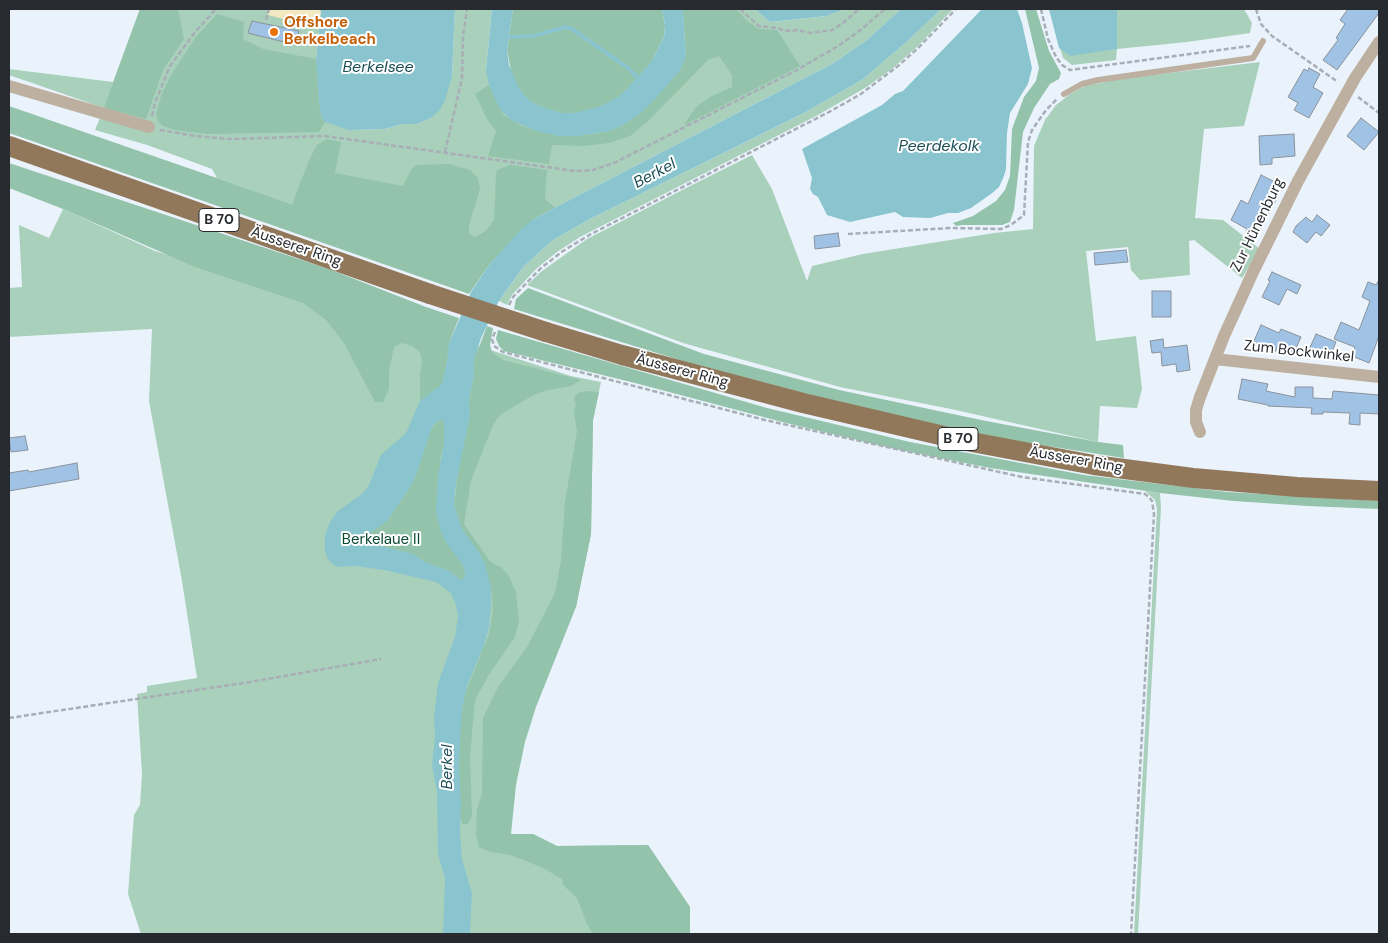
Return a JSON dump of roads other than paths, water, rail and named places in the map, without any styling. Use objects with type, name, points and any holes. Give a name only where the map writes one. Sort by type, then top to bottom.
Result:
[{"type":"main road","name":"Äusserer Ring","points":[[9,146],[430,294],[546,332],[622,355],[802,403],[961,440],[1094,465],[1192,478],[1297,487],[1379,491]]},
{"type":"street","name":"Zur Hünenburg","points":[[1200,432],[1196,422],[1196,410],[1215,359],[1253,272],[1298,181],[1348,90],[1379,42]]},
{"type":"street","points":[[9,86],[149,127]]},
{"type":"street","name":"Zum Bockwinkel","points":[[1215,359],[1379,378]]},
{"type":"lane","points":[[1064,94],[1082,84],[1098,80],[1253,58],[1264,41]]},
{"type":"water","name":"Berkelsee","points":[[317,9],[455,9],[452,76],[440,110],[431,118],[417,124],[402,124],[385,129],[349,130],[325,122],[320,111],[316,59],[321,11]]},
{"type":"water","points":[[492,9],[513,9],[507,50],[509,65],[519,88],[527,98],[537,105],[561,113],[574,113],[601,106],[617,98],[627,89],[652,61],[664,37],[665,25],[662,9],[683,9],[686,57],[681,69],[657,97],[642,112],[623,125],[610,131],[578,136],[559,136],[545,133],[511,120],[500,109],[489,85],[486,70]]},
{"type":"water","points":[[755,9],[845,9],[827,16],[771,22]]},
{"type":"water","name":"Berkel","points":[[901,9],[941,9],[910,39],[863,79],[802,114],[588,220],[553,240],[524,266],[499,301],[481,338],[474,360],[474,374],[469,401],[470,415],[455,489],[454,505],[462,529],[485,563],[491,588],[491,607],[489,628],[467,686],[462,709],[459,764],[460,832],[462,859],[472,893],[470,934],[443,934],[445,878],[438,854],[437,792],[432,765],[438,683],[455,637],[458,616],[456,605],[451,593],[436,582],[384,570],[355,566],[337,567],[328,560],[325,551],[325,535],[330,522],[338,511],[362,494],[369,485],[381,455],[406,433],[420,401],[442,384],[449,343],[471,292],[490,264],[521,229],[534,219],[556,207],[832,64],[867,40]],"holes":[[[442,419],[444,423],[444,444],[438,476],[436,511],[445,541],[462,564],[465,572],[465,577],[461,580],[449,571],[425,562],[413,554],[367,543],[365,539],[366,536],[387,521],[409,489],[417,473],[434,424]]]},
{"type":"water","name":"Peerdekolk","points":[[982,9],[1017,9],[1032,68],[1028,84],[1010,113],[1007,133],[1006,169],[999,187],[971,208],[958,213],[948,213],[930,218],[903,217],[895,212],[850,222],[827,215],[818,197],[810,189],[812,178],[802,149],[882,105],[895,94],[903,91]]},
{"type":"water","points":[[1049,9],[1117,9],[1117,49],[1070,56],[1059,48]]},
{"type":"waterway","points":[[509,37],[534,36],[565,27],[572,29],[628,68],[637,77]]},
{"type":"place","name":"Offshore Berkelbeach","points":[[274,32]]},
{"type":"park label","name":"Berkelaue II","points":[[381,540]]}]
